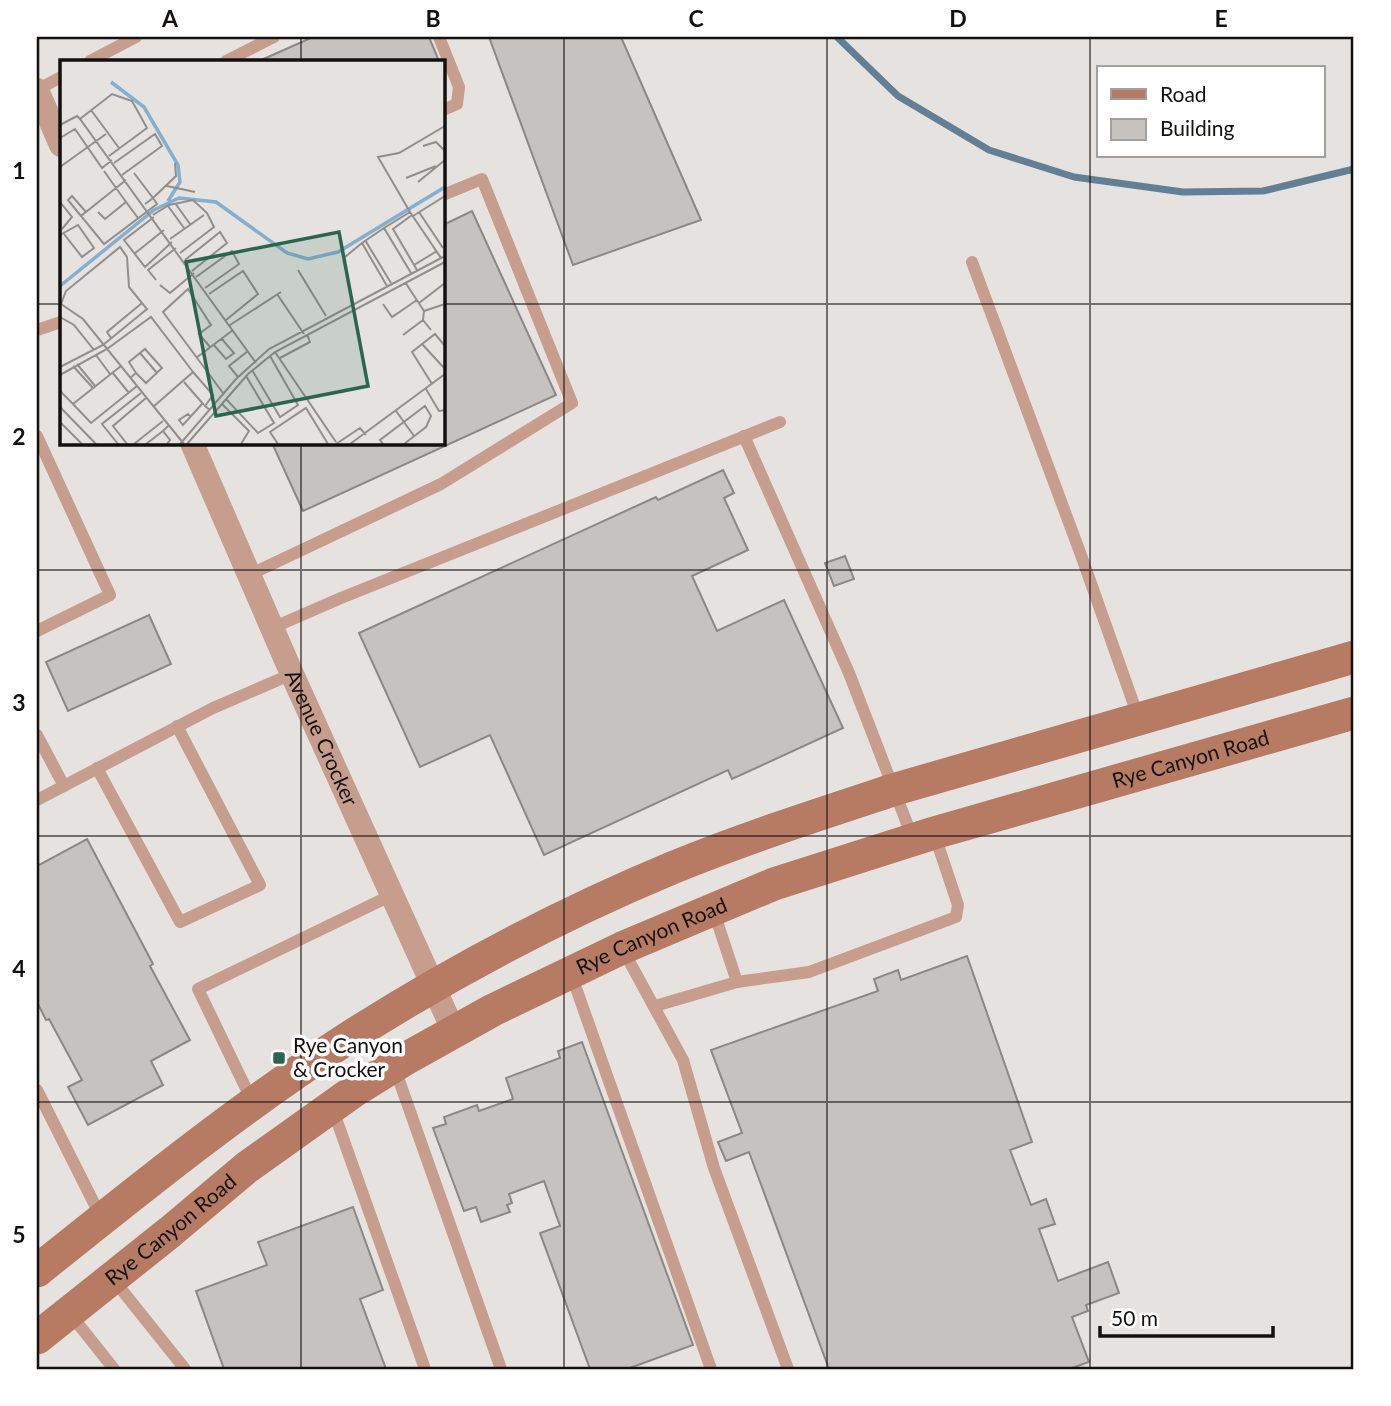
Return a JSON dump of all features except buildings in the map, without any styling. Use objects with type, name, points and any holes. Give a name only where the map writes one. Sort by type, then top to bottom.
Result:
[{"type":"main road","points":[[37,1271],[253,1103],[345,1040],[433,987],[577,911],[736,843],[896,789],[1354,657]]},
{"type":"main road","name":"Rye Canyon Road","points":[[37,1338],[246,1168],[332,1106],[454,1032],[622,948],[774,884],[924,837],[1354,713]]},
{"type":"street","points":[[37,90],[42,117],[60,144]]},
{"type":"street","name":"Avenue Crocker","points":[[192,444],[292,674],[454,1032]]},
{"type":"lane","points":[[92,60],[136,37]]},
{"type":"lane","points":[[228,60],[274,37]]},
{"type":"lane","points":[[439,37],[459,87],[457,104],[444,110]]},
{"type":"lane","points":[[37,90],[60,78]]},
{"type":"lane","points":[[249,575],[441,484],[572,403],[482,179],[444,195]]},
{"type":"lane","points":[[972,262],[1139,719]]},
{"type":"lane","points":[[37,330],[60,322]]},
{"type":"lane","points":[[272,628],[780,422]]},
{"type":"lane","points":[[37,436],[110,595],[37,631]]},
{"type":"lane","points":[[655,1006],[737,982],[809,972],[956,918],[958,905],[896,789],[849,673],[744,436]]},
{"type":"lane","points":[[37,800],[213,708],[292,674]]},
{"type":"lane","points":[[97,768],[180,922],[260,885],[177,726]]},
{"type":"lane","points":[[37,735],[64,786]]},
{"type":"lane","points":[[253,1103],[198,989],[392,895]]},
{"type":"lane","points":[[713,909],[737,982]]},
{"type":"lane","points":[[622,948],[683,1060],[714,1168],[788,1369]]},
{"type":"lane","points":[[571,973],[711,1369]]},
{"type":"lane","points":[[394,1066],[501,1369]]},
{"type":"lane","points":[[37,1090],[102,1219]]},
{"type":"lane","points":[[332,1106],[425,1369]]},
{"type":"lane","points":[[112,1278],[185,1369]]},
{"type":"lane","points":[[69,1312],[114,1369]]},
{"type":"waterway","points":[[837,37],[898,96],[989,150],[1074,177],[1183,192],[1263,191],[1354,169]]},
{"type":"place","name":"Rye Canyon & Crocker","points":[[279,1058]]}]
